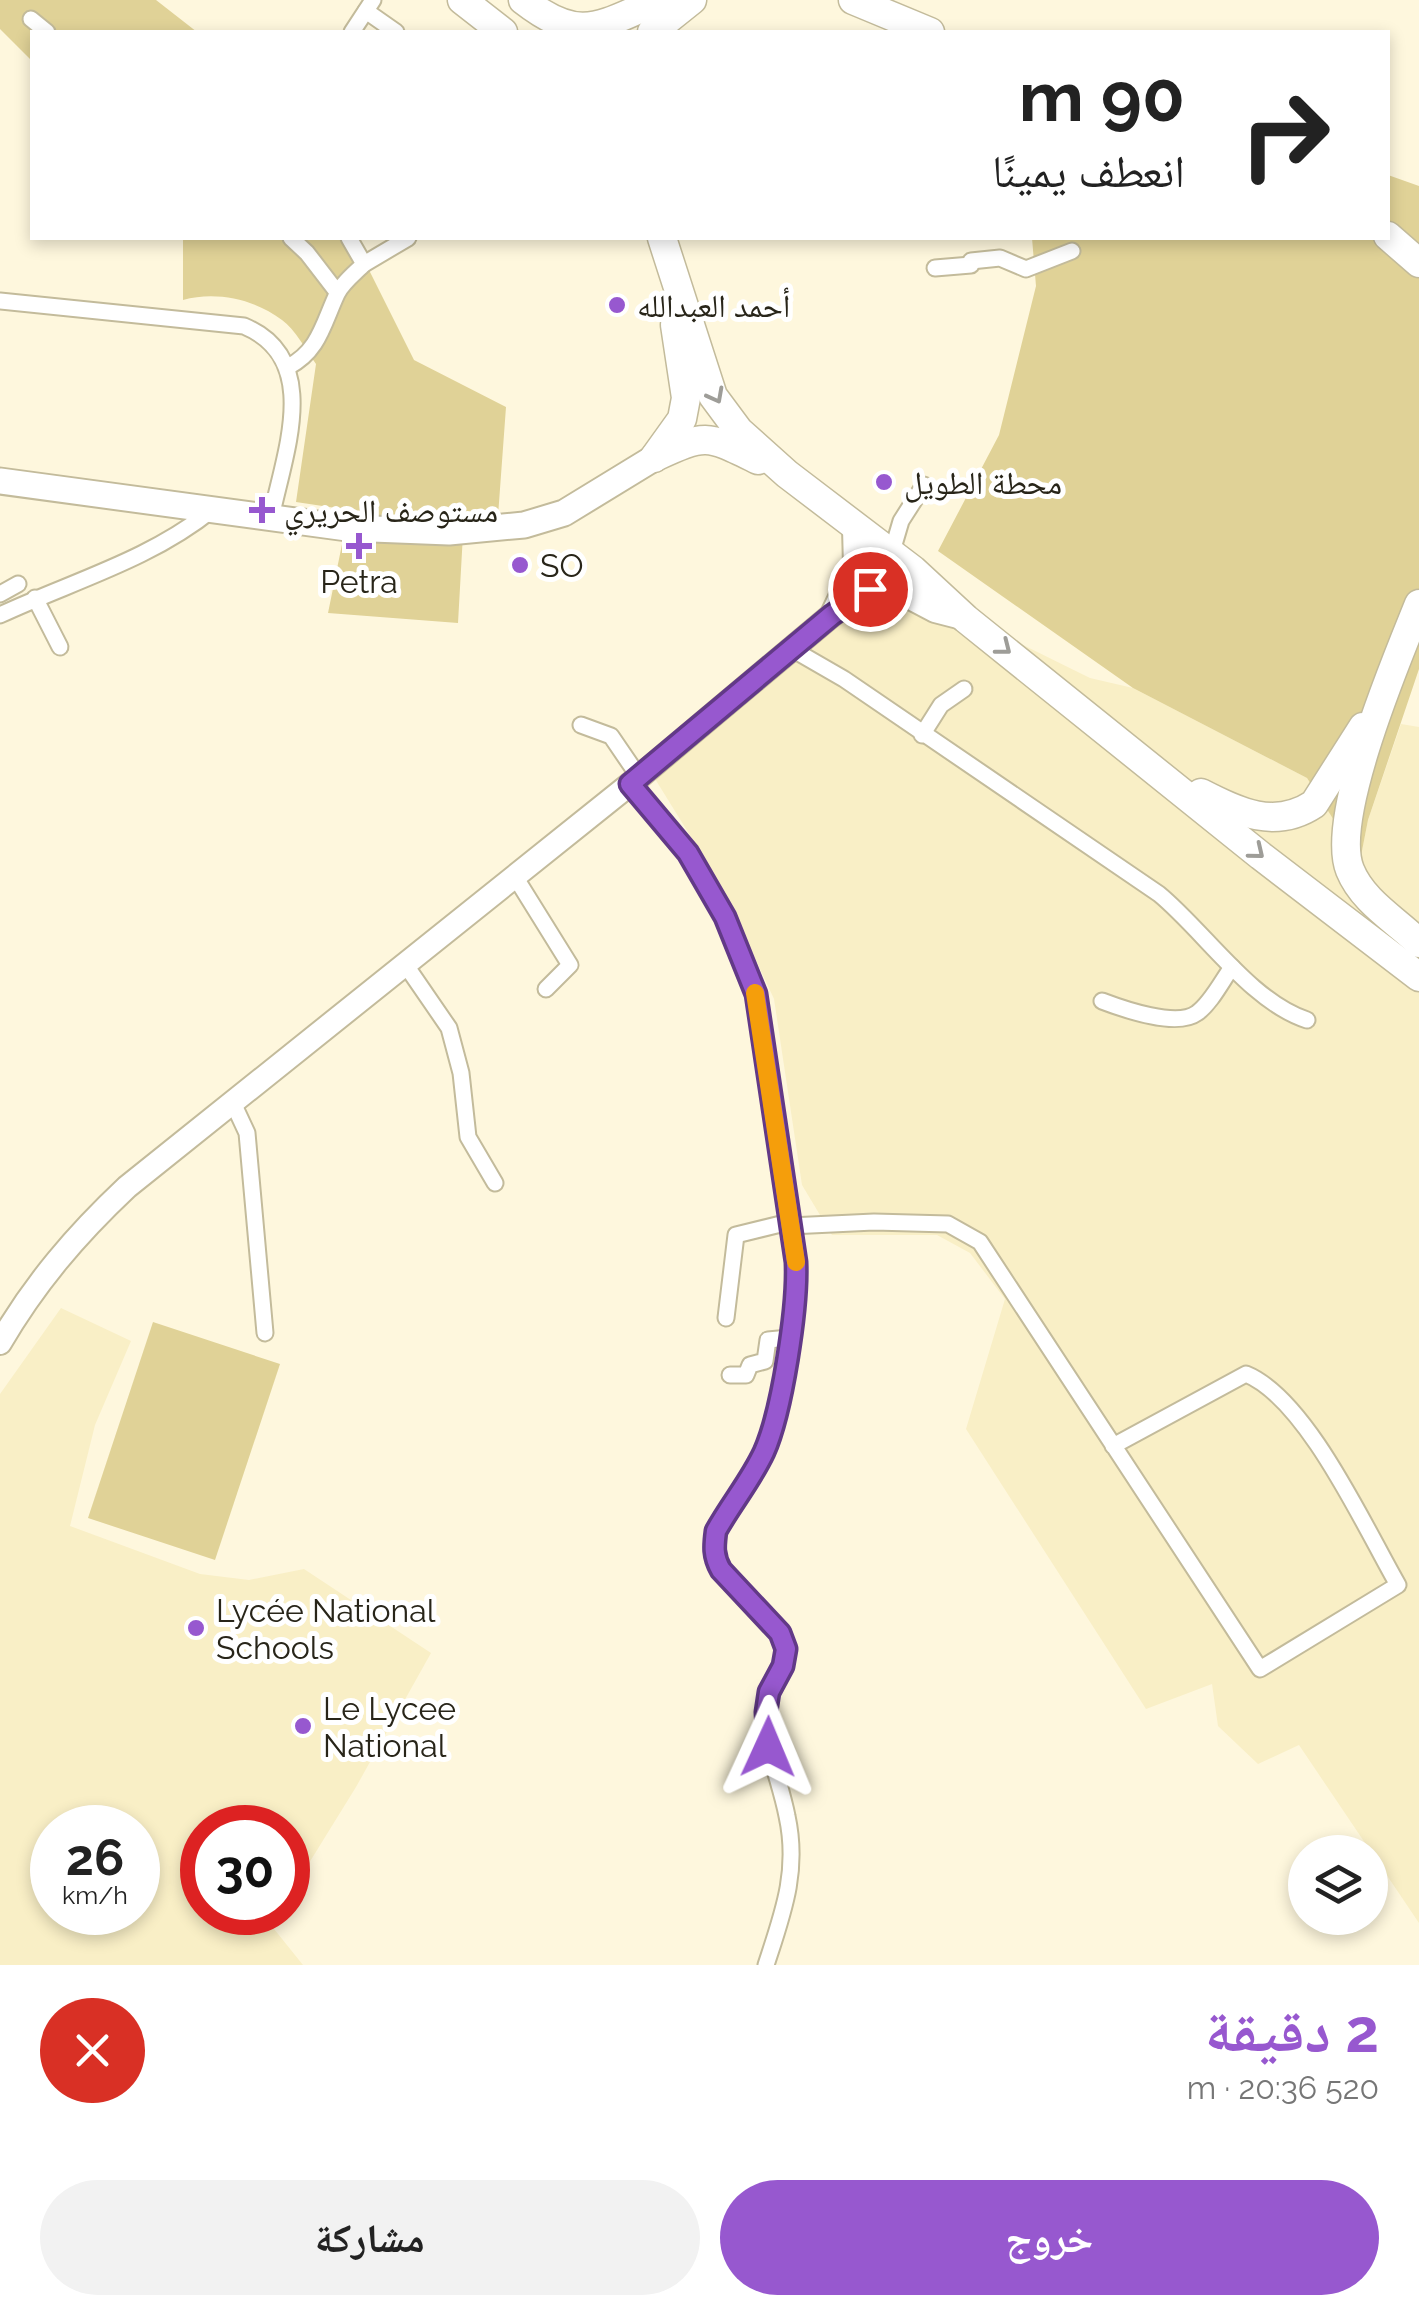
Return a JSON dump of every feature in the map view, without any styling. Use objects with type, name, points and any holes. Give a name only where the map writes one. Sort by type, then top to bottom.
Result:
[{"type":"highway","points":[[462,0],[501,30]]},
{"type":"highway","points":[[522,0],[553,21],[580,27],[606,24],[660,0]]},
{"type":"highway","points":[[654,30],[692,0]]},
{"type":"highway","points":[[852,0],[925,30]]},
{"type":"highway","points":[[1390,238],[1419,263]]},
{"type":"highway","points":[[663,240],[713,396],[739,431],[786,474],[966,619],[1419,978]]},
{"type":"highway","points":[[654,458],[682,419],[686,398],[672,275]]},
{"type":"highway","points":[[654,458],[697,438],[712,438],[786,474]]},
{"type":"highway","points":[[1419,604],[1382,698],[1345,839],[1352,874],[1372,902],[1419,942]]},
{"type":"highway","points":[[1164,775],[1252,816],[1271,818],[1303,812],[1327,786],[1382,698]]},
{"type":"main road","points":[[0,482],[404,533],[524,525],[580,506],[654,458]]},
{"type":"main road","points":[[832,615],[855,566],[854,528]]},
{"type":"main road","points":[[0,1344],[24,1302],[86,1226],[127,1187],[635,780],[832,615],[870,589],[878,588],[897,591],[935,612],[966,619]]},
{"type":"street","points":[[353,30],[370,5],[394,30]]},
{"type":"street","points":[[31,20],[44,30]]},
{"type":"street","points":[[293,240],[337,292]]},
{"type":"street","points":[[350,240],[364,264]]},
{"type":"street","points":[[288,367],[305,358],[316,342],[337,292],[364,264],[405,240]]},
{"type":"street","points":[[935,268],[1000,258],[1026,268],[1072,251]]},
{"type":"street","points":[[0,300],[244,326],[272,340],[288,367],[293,402],[271,518]]},
{"type":"street","points":[[891,555],[901,521],[924,486]]},
{"type":"street","points":[[0,614],[151,552],[213,508]]},
{"type":"street","points":[[0,594],[18,584]]},
{"type":"street","points":[[35,598],[60,648]]},
{"type":"street","points":[[792,649],[844,679],[1158,894],[1183,914],[1232,967],[1293,1015],[1307,1020]]},
{"type":"street","points":[[922,735],[941,705],[964,690]]},
{"type":"street","points":[[581,725],[612,736],[635,780],[688,853],[725,917],[756,994],[798,1288],[778,1405],[766,1448],[716,1531],[714,1558],[780,1633],[786,1649],[783,1666],[769,1692],[766,1712],[768,1747],[788,1818],[792,1854],[789,1897],[766,1965]]},
{"type":"street","points":[[514,875],[570,965],[546,988]]},
{"type":"street","points":[[405,964],[449,1028],[461,1072],[468,1137],[495,1183]]},
{"type":"street","points":[[1102,1001],[1134,1013],[1182,1019],[1197,1014],[1232,967]]},
{"type":"street","points":[[233,1103],[246,1133],[265,1333]]},
{"type":"street","points":[[726,1318],[736,1235],[789,1224],[948,1224],[980,1242],[1113,1446],[1260,1669],[1398,1585],[1320,1449],[1262,1381],[1246,1374],[1113,1446]]},
{"type":"street","points":[[730,1374],[746,1374],[750,1364],[765,1362],[768,1340],[789,1338]]},
{"type":"shaded area","points":[[0,0],[156,0],[194,30],[30,30],[30,59],[0,29]]},
{"type":"shaded area","points":[[1390,176],[1419,186],[1419,669],[1368,820],[1360,861],[1307,778],[1133,688],[938,551],[999,435],[1036,286],[1032,240],[1390,240]]},
{"type":"shaded area","points":[[183,240],[354,240],[414,360],[506,407],[498,516],[463,534],[458,623],[328,613],[349,510],[296,502],[316,364],[287,324],[259,307],[221,297],[183,300]]},
{"type":"shaded area","points":[[869,569],[1090,678],[1133,688],[1307,778],[1360,860],[1368,820],[1401,724],[1419,727],[1419,1923],[1388,1877],[1388,1835],[1360,1835],[1299,1745],[1258,1764],[1218,1726],[1212,1684],[1146,1709],[966,1429],[1005,1299],[970,1253],[937,1235],[832,1235],[802,1185],[774,999],[722,887],[652,774]]},
{"type":"shaded area","name":"Lycée National Schools","points":[[61,1308],[131,1341],[95,1425],[70,1526],[200,1574],[249,1580],[304,1569],[431,1653],[310,1861],[310,1805],[180,1805],[180,1935],[279,1935],[303,1965],[0,1965],[0,1394]]},
{"type":"shaded area","points":[[153,1322],[280,1364],[215,1560],[88,1518]]},
{"type":"slow traffic","points":[[755,993],[796,1262]]},
{"type":"place","name":"أحمد العبدالله","points":[[617,305]]},
{"type":"place","name":"محطة الطويل","points":[[884,482]]},
{"type":"place","name":"مستوصف الحريري","points":[[262,510]]},
{"type":"place","name":"Petra","points":[[359,546]]},
{"type":"place","name":"SO","points":[[520,565]]},
{"type":"place","name":"Lycée National Schools","points":[[196,1628]]},
{"type":"place","name":"Le Lycee National","points":[[303,1726]]},
{"type":"route","points":[[768,1747],[769,1692],[783,1666],[786,1649],[780,1633],[721,1570],[714,1558],[714,1544],[716,1531],[766,1448],[778,1405],[798,1288],[796,1262],[756,994],[725,917],[688,853],[630,784],[832,615],[870,589]]}]
